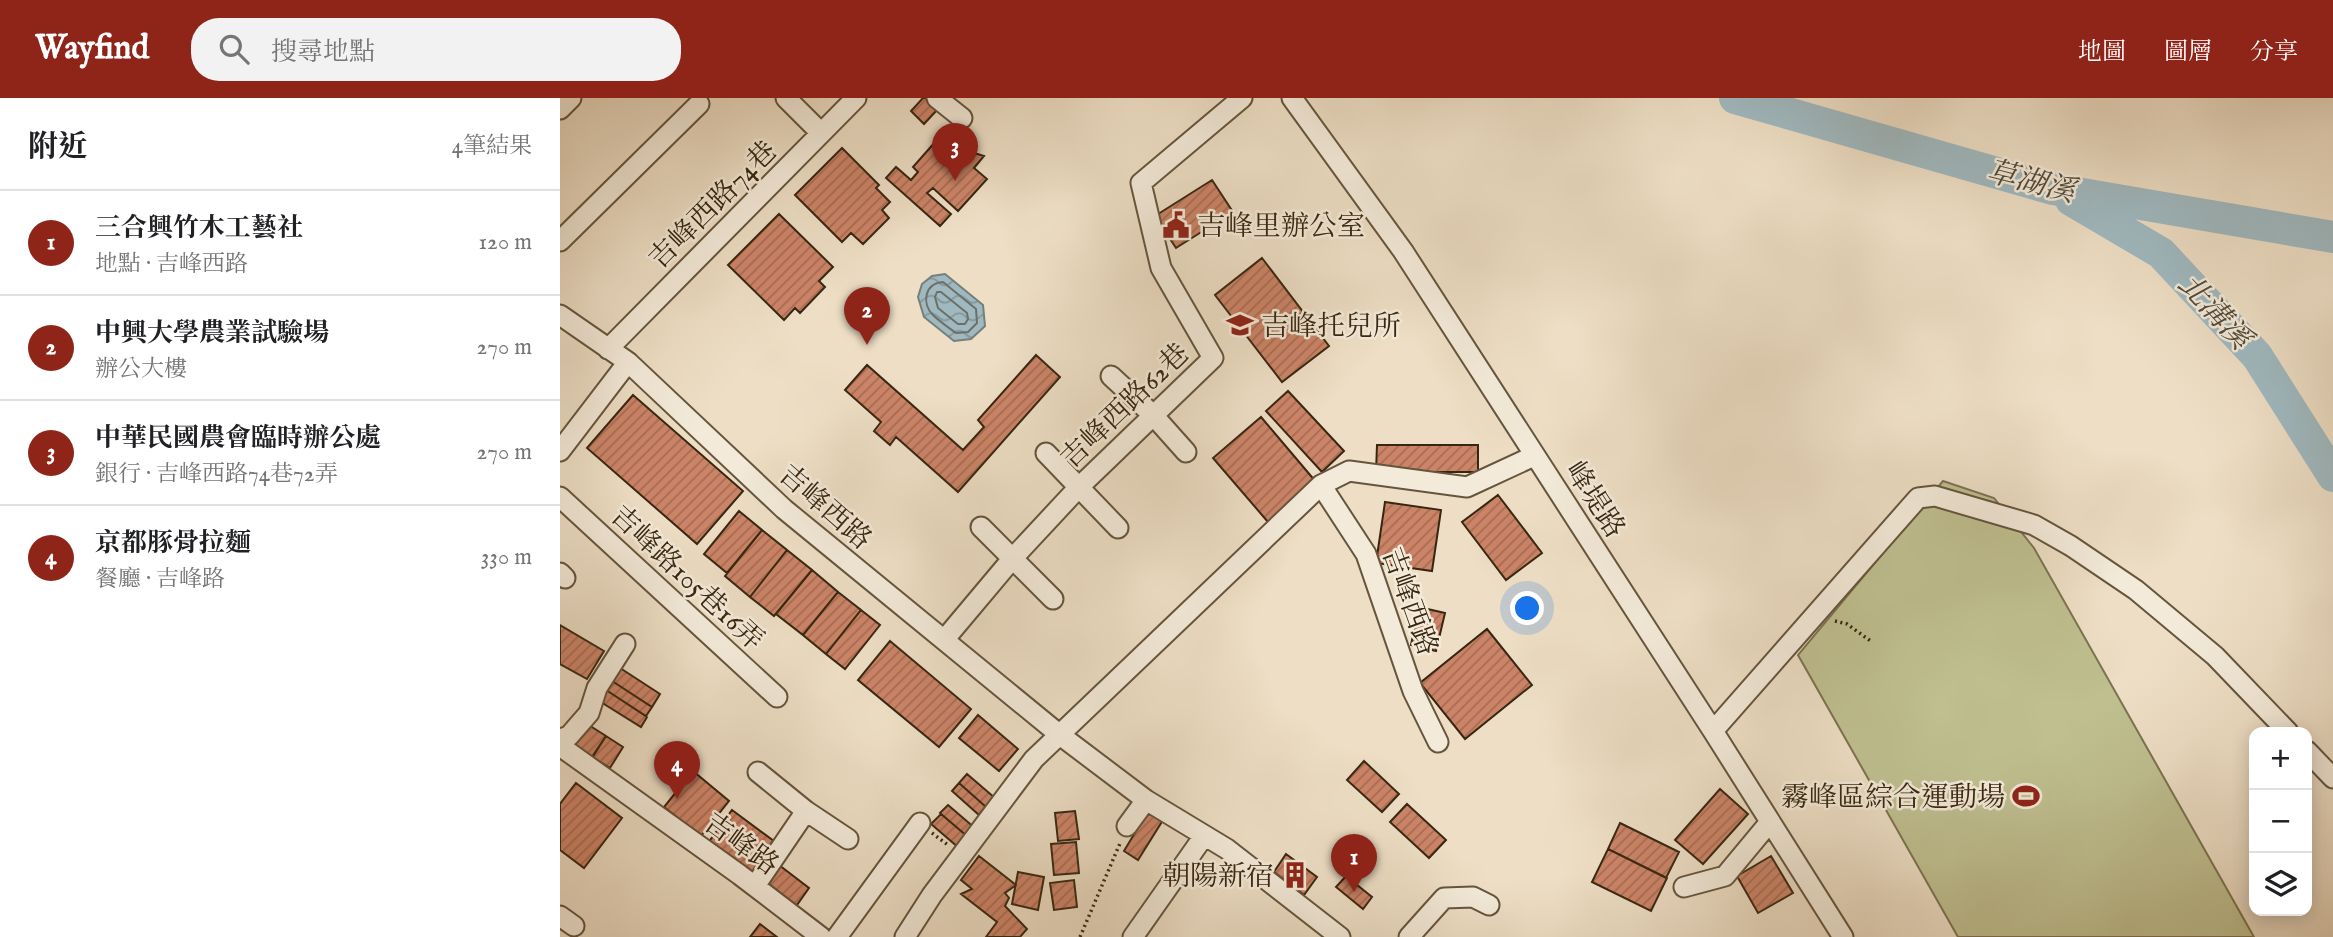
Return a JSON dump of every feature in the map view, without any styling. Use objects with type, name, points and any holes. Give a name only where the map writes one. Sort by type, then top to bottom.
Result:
[{"type":"street","points":[[560,108],[571,98]]},
{"type":"street","points":[[786,98],[821,133]]},
{"type":"street","name":"吉峰西路74巷","points":[[608,349],[856,98]]},
{"type":"street","points":[[937,98],[962,118]]},
{"type":"street","name":"吉峰西路62巷","points":[[944,640],[1012,559],[1079,487],[1213,358],[1161,268],[1141,183],[1242,98]]},
{"type":"street","name":"峰堤路","points":[[1292,98],[1403,251],[1843,937]]},
{"type":"street","points":[[560,241],[699,104]]},
{"type":"street","name":"吉峰西路","points":[[560,315],[628,362],[784,509],[1060,735],[1146,800],[1227,849],[1340,937]]},
{"type":"street","points":[[560,451],[628,362]]},
{"type":"street","points":[[1111,376],[1153,415],[1186,452]]},
{"type":"street","points":[[1046,453],[1118,528]]},
{"type":"street","points":[[905,937],[961,855],[1034,760],[1321,485],[1349,471],[1467,487],[1534,456]]},
{"type":"street","name":"吉峰西路","points":[[1321,485],[1366,554],[1413,691],[1438,743]]},
{"type":"street","points":[[1713,731],[1918,498],[1935,496],[2034,525],[2071,546],[2136,590],[2215,656],[2283,727]]},
{"type":"street","name":"吉峰路105巷16弄","points":[[560,497],[777,697]]},
{"type":"street","points":[[981,527],[1053,598]]},
{"type":"street","points":[[560,739],[569,736],[589,713],[597,688],[625,643]]},
{"type":"street","name":"吉峰路","points":[[560,746],[755,886],[821,937]]},
{"type":"street","points":[[2312,756],[2333,778]]},
{"type":"street","points":[[758,772],[806,811],[848,839]]},
{"type":"street","points":[[1127,826],[1146,800]]},
{"type":"street","points":[[755,886],[806,811]]},
{"type":"street","points":[[837,937],[920,823]]},
{"type":"street","points":[[1684,887],[1725,876],[1769,823]]},
{"type":"street","points":[[1133,937],[1205,836]]},
{"type":"street","points":[[1409,937],[1444,898],[1473,897],[1489,905]]},
{"type":"path","points":[[1847,624],[1872,642]]},
{"type":"path","points":[[920,823],[961,855]]},
{"type":"path","points":[[1080,937],[1127,826]]},
{"type":"green space","name":"霧峰區綜合運動場","points":[[1943,481],[1994,498],[2034,548],[2254,937],[1958,937],[1798,655]]},
{"type":"water","points":[[945,274],[983,305],[985,326],[971,339],[954,341],[924,317],[918,297],[922,284],[932,276]]},
{"type":"building","points":[[923,98],[927,98],[938,109],[924,124],[911,111]]},
{"type":"building","points":[[936,141],[984,156],[974,168],[987,179],[958,211],[933,188],[927,193],[951,214],[940,226],[886,178],[896,167],[911,180],[918,172],[913,167]]},
{"type":"building","points":[[842,148],[879,185],[876,188],[890,202],[882,210],[889,218],[863,244],[851,233],[842,242],[795,195]]},
{"type":"building","points":[[1212,180],[1233,212],[1176,248],[1155,216]]},
{"type":"building","points":[[779,214],[833,267],[819,281],[825,287],[800,313],[795,308],[784,320],[728,265]]},
{"type":"building","points":[[1262,258],[1329,346],[1282,382],[1215,295]]},
{"type":"building","points":[[1036,355],[1060,377],[958,492],[896,437],[890,445],[874,431],[881,422],[845,390],[867,365],[963,450],[984,427],[978,420]]},
{"type":"building","points":[[1288,391],[1344,451],[1322,472],[1266,411]]},
{"type":"building","points":[[633,395],[743,491],[697,544],[587,448]]},
{"type":"building","points":[[1261,417],[1316,482],[1268,522],[1213,458]]},
{"type":"building","points":[[1377,445],[1478,445],[1478,472],[1376,472]]},
{"type":"building","points":[[1498,495],[1542,553],[1506,580],[1462,522]]},
{"type":"building","points":[[1385,502],[1441,510],[1432,571],[1376,563]]},
{"type":"building","points":[[739,511],[762,530],[727,573],[704,554]]},
{"type":"building","points":[[762,530],[787,550],[750,597],[725,576]]},
{"type":"building","points":[[787,550],[812,570],[774,616],[750,597]]},
{"type":"building","points":[[812,570],[838,592],[803,635],[776,614]]},
{"type":"building","points":[[838,592],[861,610],[826,654],[803,635]]},
{"type":"building","points":[[1419,607],[1445,613],[1436,651],[1411,645]]},
{"type":"building","points":[[861,610],[880,625],[845,669],[826,654]]},
{"type":"building","points":[[560,625],[604,651],[587,679],[560,664]]},
{"type":"building","points":[[1487,629],[1532,685],[1465,739],[1420,683]]},
{"type":"building","points":[[890,641],[971,709],[939,747],[858,680]]},
{"type":"building","points":[[617,666],[660,694],[652,707],[609,679]]},
{"type":"building","points":[[609,679],[652,707],[646,716],[603,688]]},
{"type":"building","points":[[603,688],[647,717],[641,727],[596,699]]},
{"type":"building","points":[[978,715],[1018,749],[999,771],[959,738]]},
{"type":"building","points":[[584,722],[606,736],[592,758],[570,744]]},
{"type":"building","points":[[606,736],[623,747],[610,768],[592,757]]},
{"type":"building","points":[[1364,761],[1399,794],[1382,812],[1347,780]]},
{"type":"building","points":[[693,771],[729,801],[701,836],[664,807]]},
{"type":"building","points":[[967,774],[995,798],[986,807],[959,783]]},
{"type":"building","points":[[576,783],[622,818],[584,868],[560,850],[560,804]]},
{"type":"building","points":[[959,783],[986,807],[979,815],[952,791]]},
{"type":"building","points":[[1720,789],[1748,814],[1703,864],[1675,840]]},
{"type":"building","points":[[1407,804],[1446,840],[1429,858],[1390,822]]},
{"type":"building","points":[[948,805],[976,829],[968,837],[940,813]]},
{"type":"building","points":[[732,810],[778,844],[754,877],[708,843]]},
{"type":"building","points":[[1075,811],[1079,839],[1058,841],[1055,813]]},
{"type":"building","points":[[1148,811],[1163,820],[1138,860],[1124,851]]},
{"type":"building","points":[[941,814],[968,837],[959,848],[931,824]]},
{"type":"building","points":[[1620,823],[1679,852],[1666,878],[1608,849]]},
{"type":"building","points":[[1076,842],[1079,873],[1054,875],[1051,844]]},
{"type":"building","points":[[1608,849],[1667,878],[1651,911],[1592,882]]},
{"type":"building","name":"朝陽新宿","points":[[1286,854],[1317,877],[1304,895],[1274,872]]},
{"type":"building","points":[[979,856],[1016,885],[1005,893],[1009,898],[1005,906],[1027,929],[1020,937],[986,937],[997,922],[961,894],[972,889],[961,880]]},
{"type":"building","points":[[1771,856],[1793,893],[1758,913],[1737,876]]},
{"type":"building","points":[[779,865],[809,888],[792,912],[761,888]]},
{"type":"building","points":[[1018,872],[1044,877],[1038,910],[1012,904]]},
{"type":"building","points":[[1346,876],[1372,897],[1363,909],[1336,887]]},
{"type":"building","points":[[1074,880],[1077,907],[1054,910],[1050,883]]},
{"type":"building","points":[[760,924],[773,934],[777,937],[750,937]]},
{"type":"waterway","name":"草湖溪","points":[[1735,98],[2053,189],[2333,237]]},
{"type":"waterway","name":"北溝溪","points":[[2071,200],[2161,253],[2257,356],[2333,476]]},
{"type":"place","name":"中華民國農會臨時辦公處","points":[[955,181]]},
{"type":"place","name":"吉峰里辦公室","points":[[1176,225]]},
{"type":"place","name":"吉峰托兒所","points":[[1240,325]]},
{"type":"place","name":"中興大學農業試驗場","points":[[867,345]]},
{"type":"place","name":"霧峰區綜合運動場","points":[[2026,796]]},
{"type":"place","name":"京都豚骨拉麵","points":[[677,799]]},
{"type":"place","name":"朝陽新宿","points":[[1295,875]]},
{"type":"place","name":"三合興竹木工藝社","points":[[1354,892]]}]
